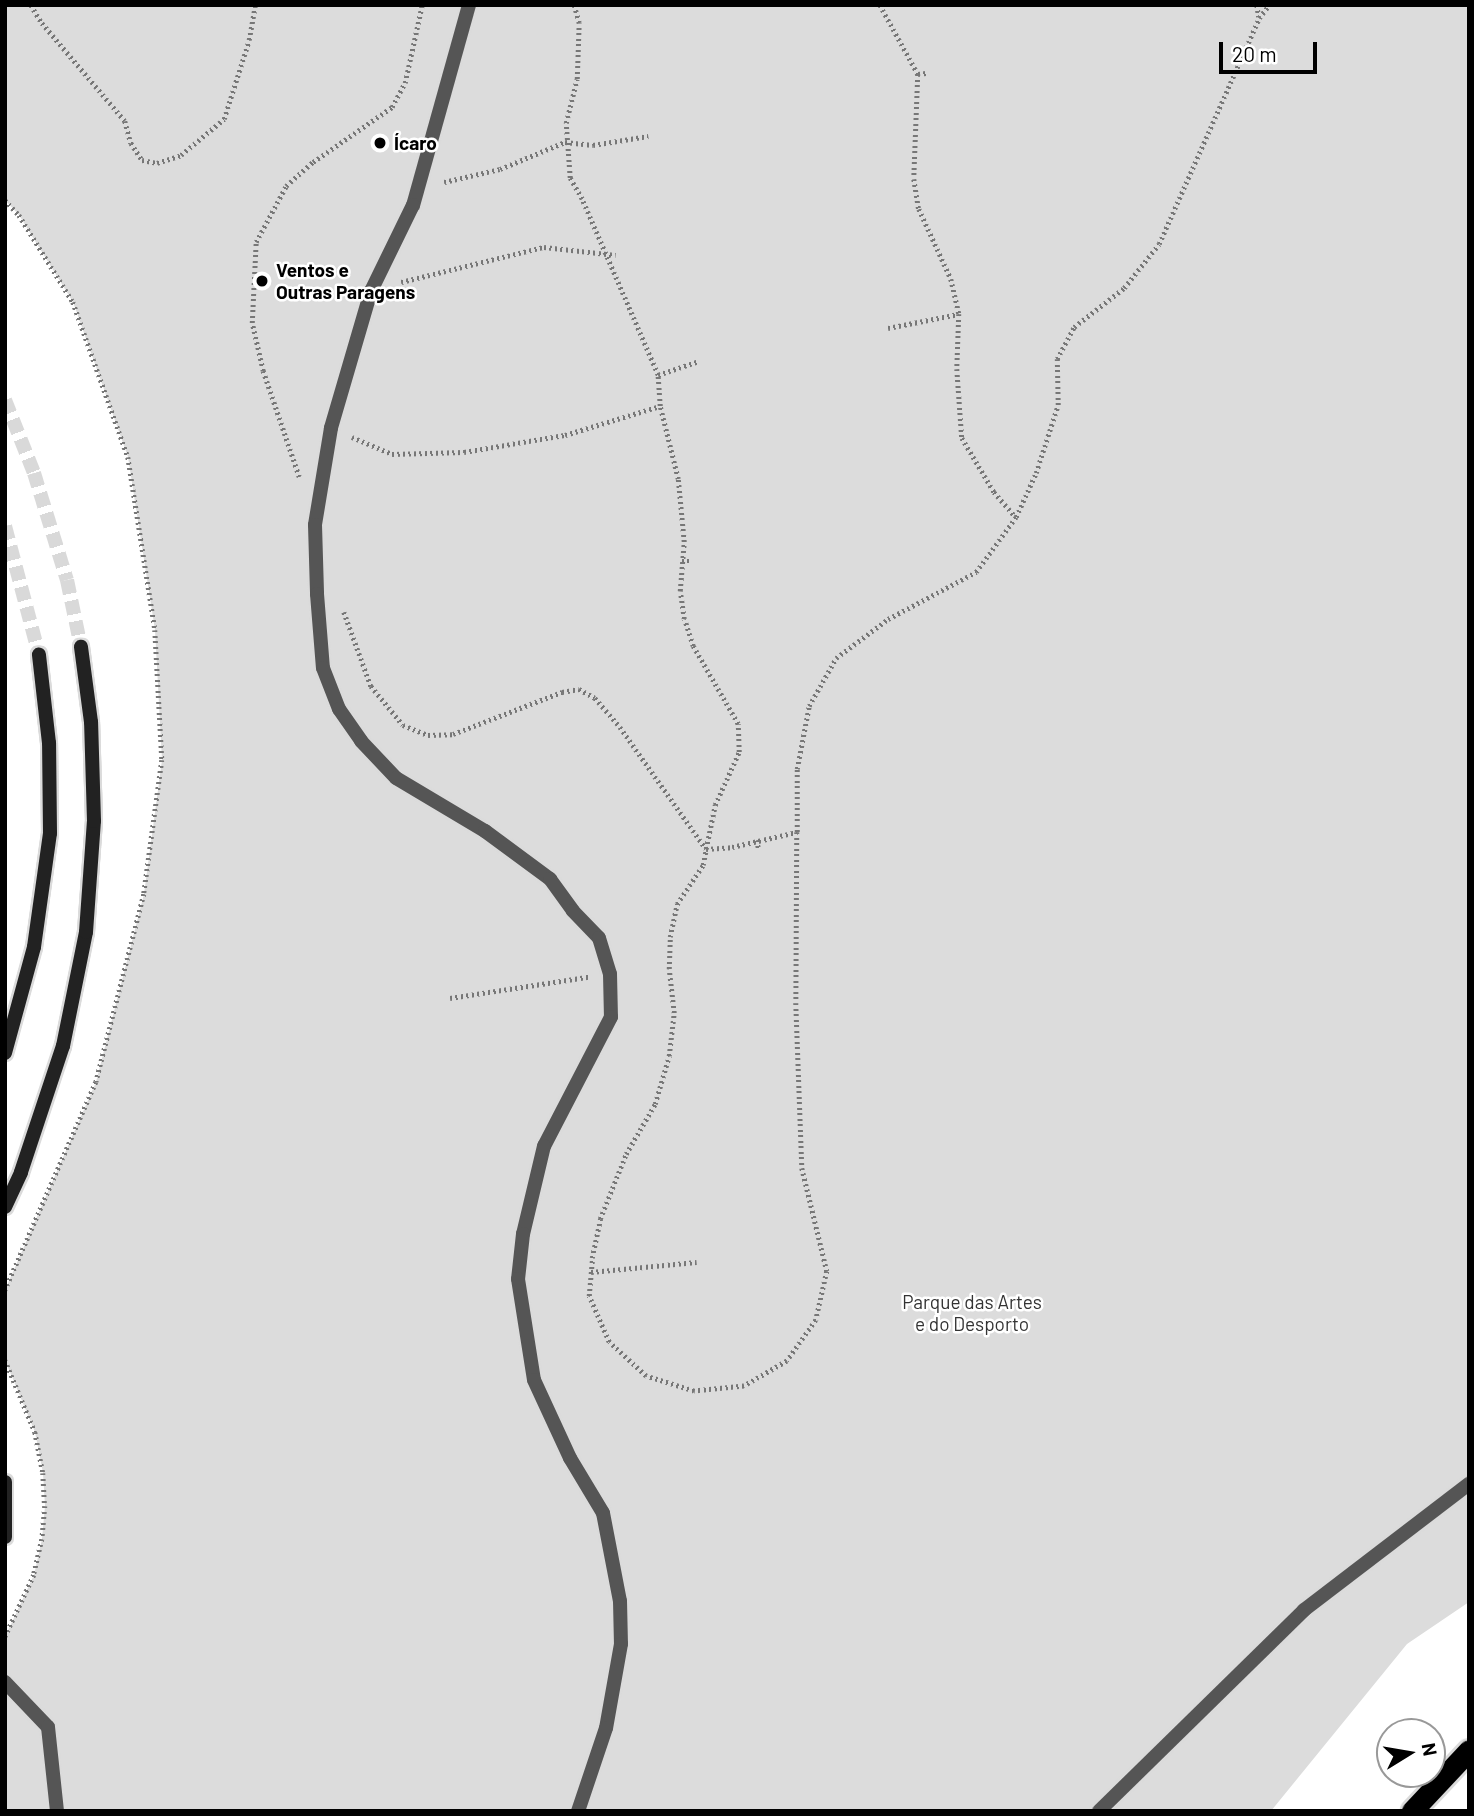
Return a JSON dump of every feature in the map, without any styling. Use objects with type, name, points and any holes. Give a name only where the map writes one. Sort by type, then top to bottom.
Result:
[{"type":"highway","points":[[1412,1811],[1469,1750]]},
{"type":"main road","points":[[5,1207],[21,1172],[63,1046],[86,932],[94,821],[91,722],[81,647]]},
{"type":"main road","points":[[5,1053],[34,947],[50,833],[49,743],[40,655]]},
{"type":"main road","points":[[5,1482],[5,1537]]},
{"type":"street","points":[[469,5],[413,205],[371,291],[331,428],[314,525],[323,668],[339,709],[361,741],[396,778],[485,831],[550,879],[573,911],[599,938],[610,974],[611,1017],[544,1146],[523,1234],[518,1279],[534,1380],[570,1458],[603,1513],[620,1601],[621,1644],[606,1728],[578,1811]]},
{"type":"street","points":[[1099,1811],[1304,1610],[1469,1484]]},
{"type":"street","points":[[5,1682],[48,1727],[57,1811]]},
{"type":"path","points":[[31,5],[42,23],[125,121],[131,143],[142,160],[157,163],[181,155],[224,119],[249,40],[256,5]]},
{"type":"path","points":[[314,525],[263,371],[252,323],[256,242],[286,186],[313,162],[392,107],[405,83],[422,5]]},
{"type":"path","points":[[574,5],[579,23],[577,79],[566,123],[565,142],[570,178],[582,199],[658,375],[660,406],[678,479],[682,561],[680,591],[684,620],[693,646],[738,723],[739,752],[715,806],[703,865],[677,904],[670,937],[669,969],[674,1013],[669,1056],[655,1104],[626,1154],[600,1219],[589,1296],[609,1342],[646,1376],[694,1391],[744,1386],[787,1361],[816,1320],[827,1271],[802,1168],[796,1003],[797,769],[809,706],[836,658],[888,619],[976,572],[1016,517],[1036,473],[1058,405],[1058,359],[1074,327],[1124,288],[1159,244],[1259,18],[1269,5]]},
{"type":"path","points":[[880,5],[918,74],[914,179],[919,209],[951,279],[959,314],[957,369],[962,438],[994,492],[1016,517]]},
{"type":"path","points":[[1257,5],[1259,18]]},
{"type":"path","points":[[918,74],[926,73]]},
{"type":"path","points":[[418,184],[455,181],[500,169],[565,142],[593,145],[648,136]]},
{"type":"path","points":[[371,291],[455,267],[544,247],[616,255]]},
{"type":"path","points":[[888,328],[959,314]]},
{"type":"path","points":[[658,375],[699,361]]},
{"type":"path","points":[[331,428],[392,454],[464,453],[565,435],[660,406]]},
{"type":"path","points":[[682,561],[690,561]]},
{"type":"path","points":[[343,609],[371,685],[403,724],[428,735],[453,734],[562,692],[579,689],[594,698],[620,727],[706,849]]},
{"type":"path","points":[[706,849],[732,847],[797,832]]},
{"type":"path","points":[[757,840],[759,850]]},
{"type":"path","points":[[450,998],[610,974]]},
{"type":"path","points":[[591,1272],[697,1262]]},
{"type":"green space","name":"Parque das Artes e do Desporto","points":[[5,5],[1469,5],[1469,1602],[1407,1644],[1271,1811],[5,1811],[5,1637],[34,1575],[42,1539],[45,1506],[43,1473],[35,1432],[5,1360],[5,1290],[96,1082],[144,894],[162,760],[155,630],[128,457],[73,302],[19,215],[5,200]]},
{"type":"tunnel","points":[[5,400],[34,473],[67,580],[81,647]]},
{"type":"tunnel","points":[[5,526],[39,655]]},
{"type":"place","name":"Ícaro","points":[[380,143]]},
{"type":"place","name":"Ventos e Outras Paragens","points":[[262,281]]}]
